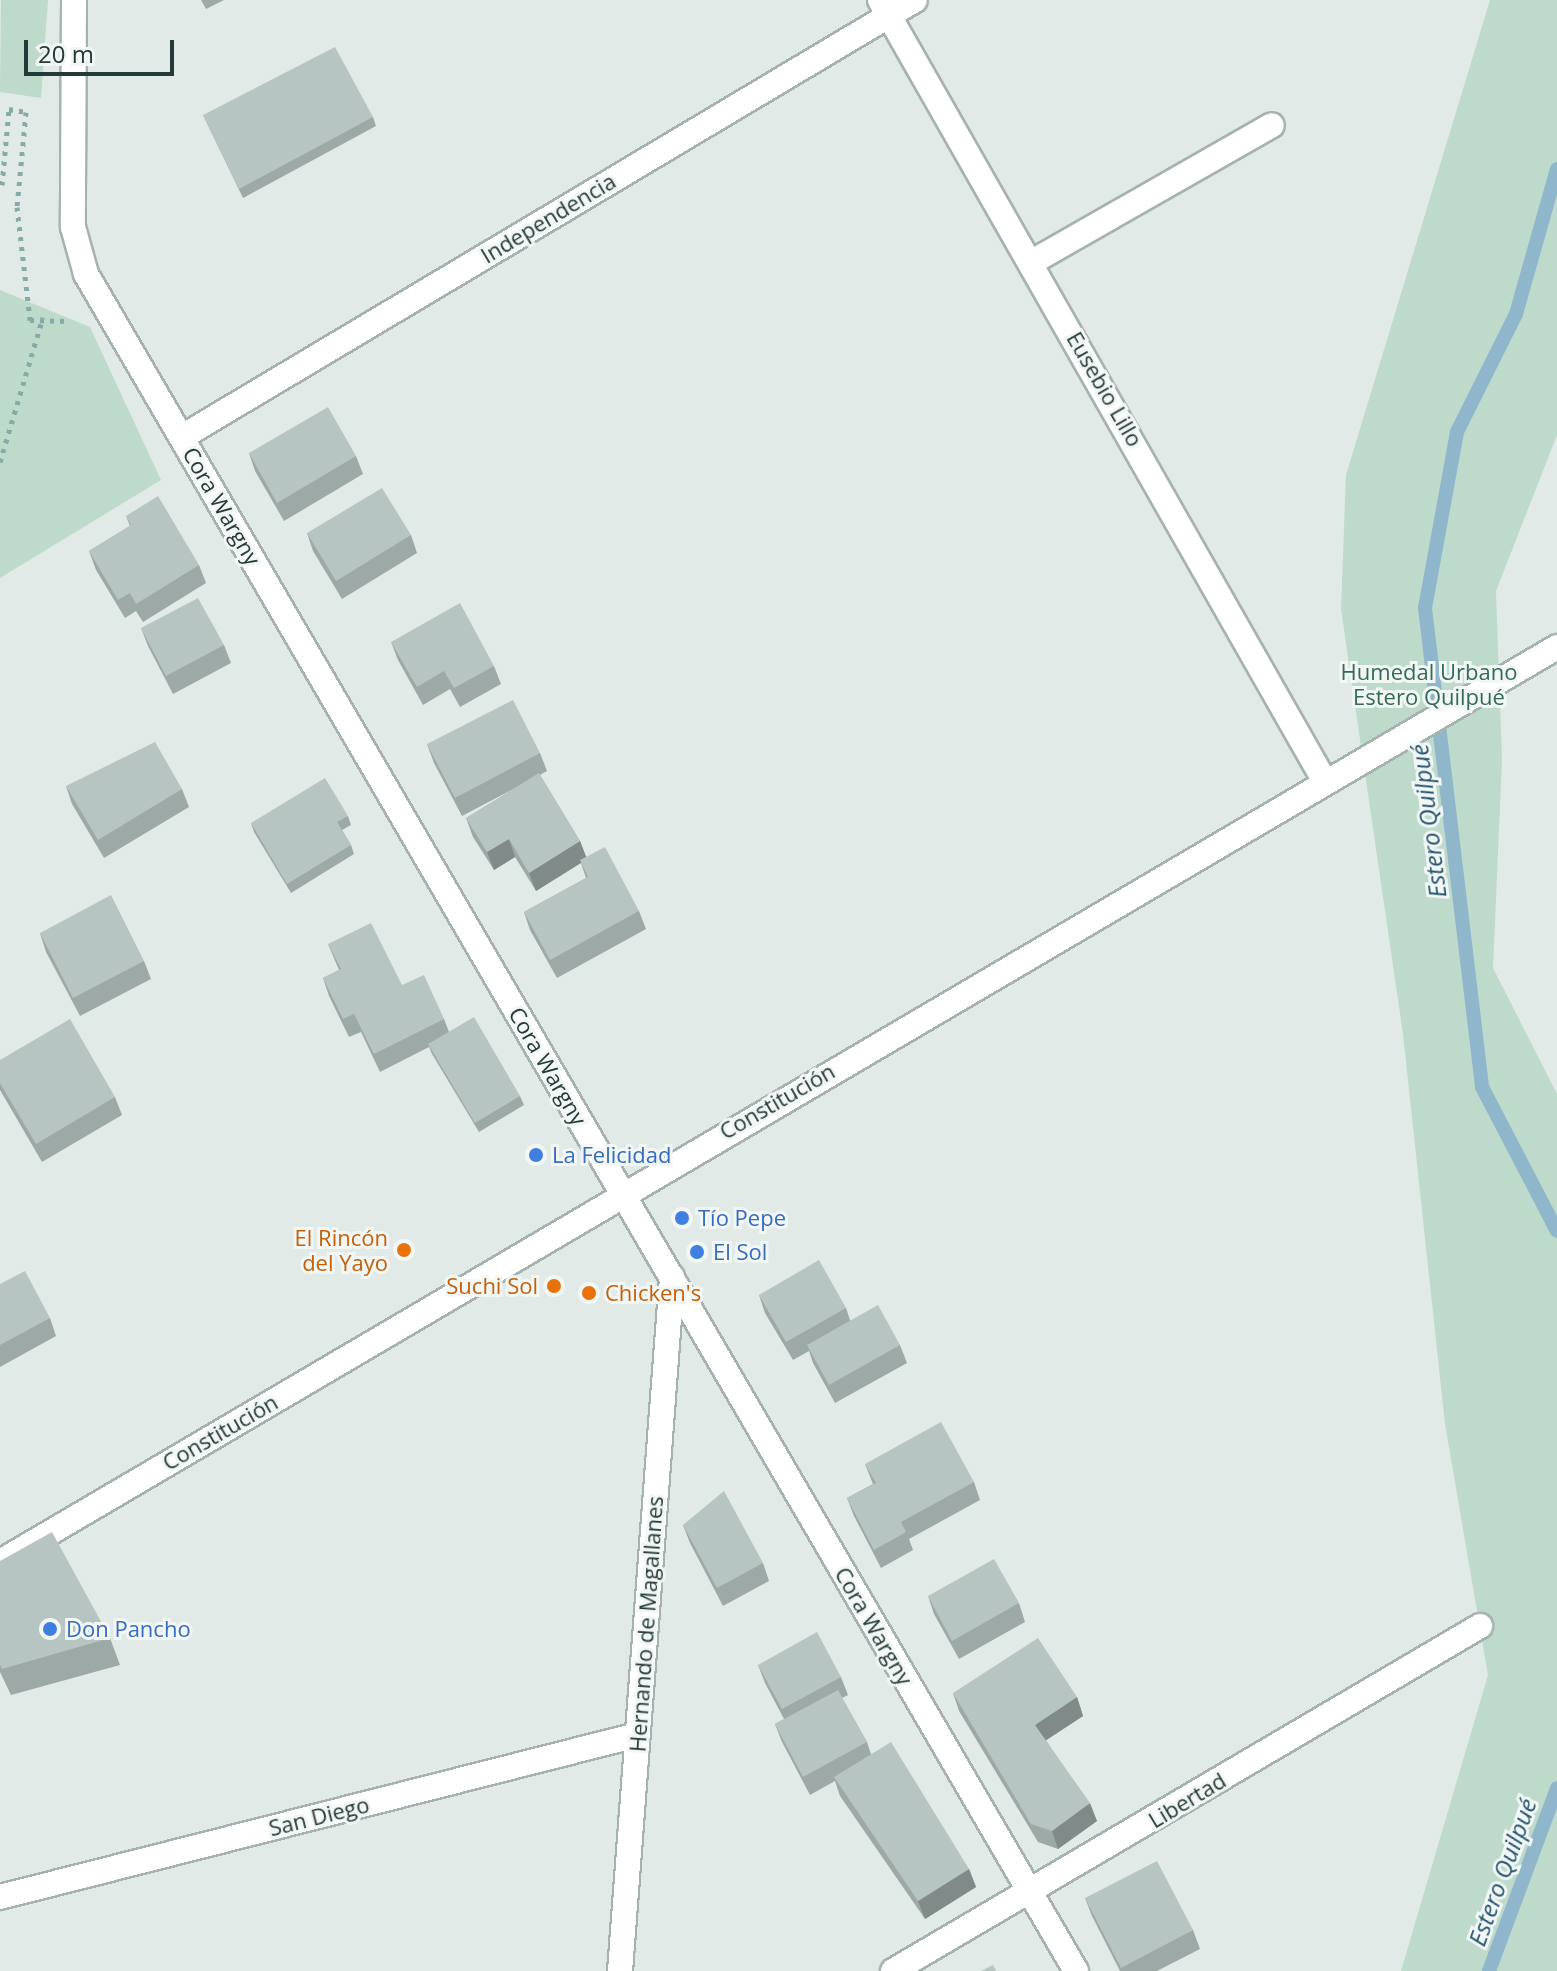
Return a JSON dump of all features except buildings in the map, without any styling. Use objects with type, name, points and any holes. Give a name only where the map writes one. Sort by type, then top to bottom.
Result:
[{"type":"street","name":"Cora Wargny","points":[[74,0],[73,227],[86,274],[114,329],[182,437],[1076,1971]]},
{"type":"street","name":"Independencia","points":[[182,437],[884,7],[915,0]]},
{"type":"street","name":"Eusebio Lillo","points":[[884,7],[1032,262],[1324,780]]},
{"type":"street","points":[[1032,262],[1272,125]]},
{"type":"street","name":"Constitución","points":[[0,1562],[622,1192],[1324,780],[1557,647]]},
{"type":"street","name":"Hernando de Magallanes","points":[[620,1971],[672,1277]]},
{"type":"street","name":"Libertad","points":[[893,1971],[1480,1626]]},
{"type":"street","name":"San Diego","points":[[0,1897],[637,1735]]},
{"type":"path","points":[[2,185],[9,109],[26,112],[17,207],[30,320],[43,317],[114,329]]},
{"type":"path","points":[[0,462],[43,317]]},
{"type":"green space","points":[[1,0],[48,0],[41,98],[0,92]]},
{"type":"green space","name":"Humedal Urbano Estero Quilpué","points":[[1490,0],[1557,0],[1557,435],[1496,591],[1502,760],[1493,968],[1557,1094],[1557,1971],[1401,1971],[1488,1675],[1445,1424],[1403,1034],[1341,609],[1346,475]]},
{"type":"green space","points":[[0,290],[90,327],[161,480],[0,578]]},
{"type":"waterway","name":"Estero Quilpué","points":[[1557,169],[1516,314],[1457,432],[1425,608],[1482,1087],[1557,1231]]},
{"type":"waterway","name":"Estero Quilpué","points":[[1489,1971],[1557,1788]]},
{"type":"place","name":"La Felicidad","points":[[536,1155]]},
{"type":"place","name":"Tío Pepe","points":[[682,1218]]},
{"type":"place","name":"El Rincón del Yayo","points":[[404,1250]]},
{"type":"place","name":"El Sol","points":[[697,1252]]},
{"type":"place","name":"Suchi Sol","points":[[554,1286]]},
{"type":"place","name":"Chicken's","points":[[589,1293]]},
{"type":"place","name":"Don Pancho","points":[[50,1629]]}]
